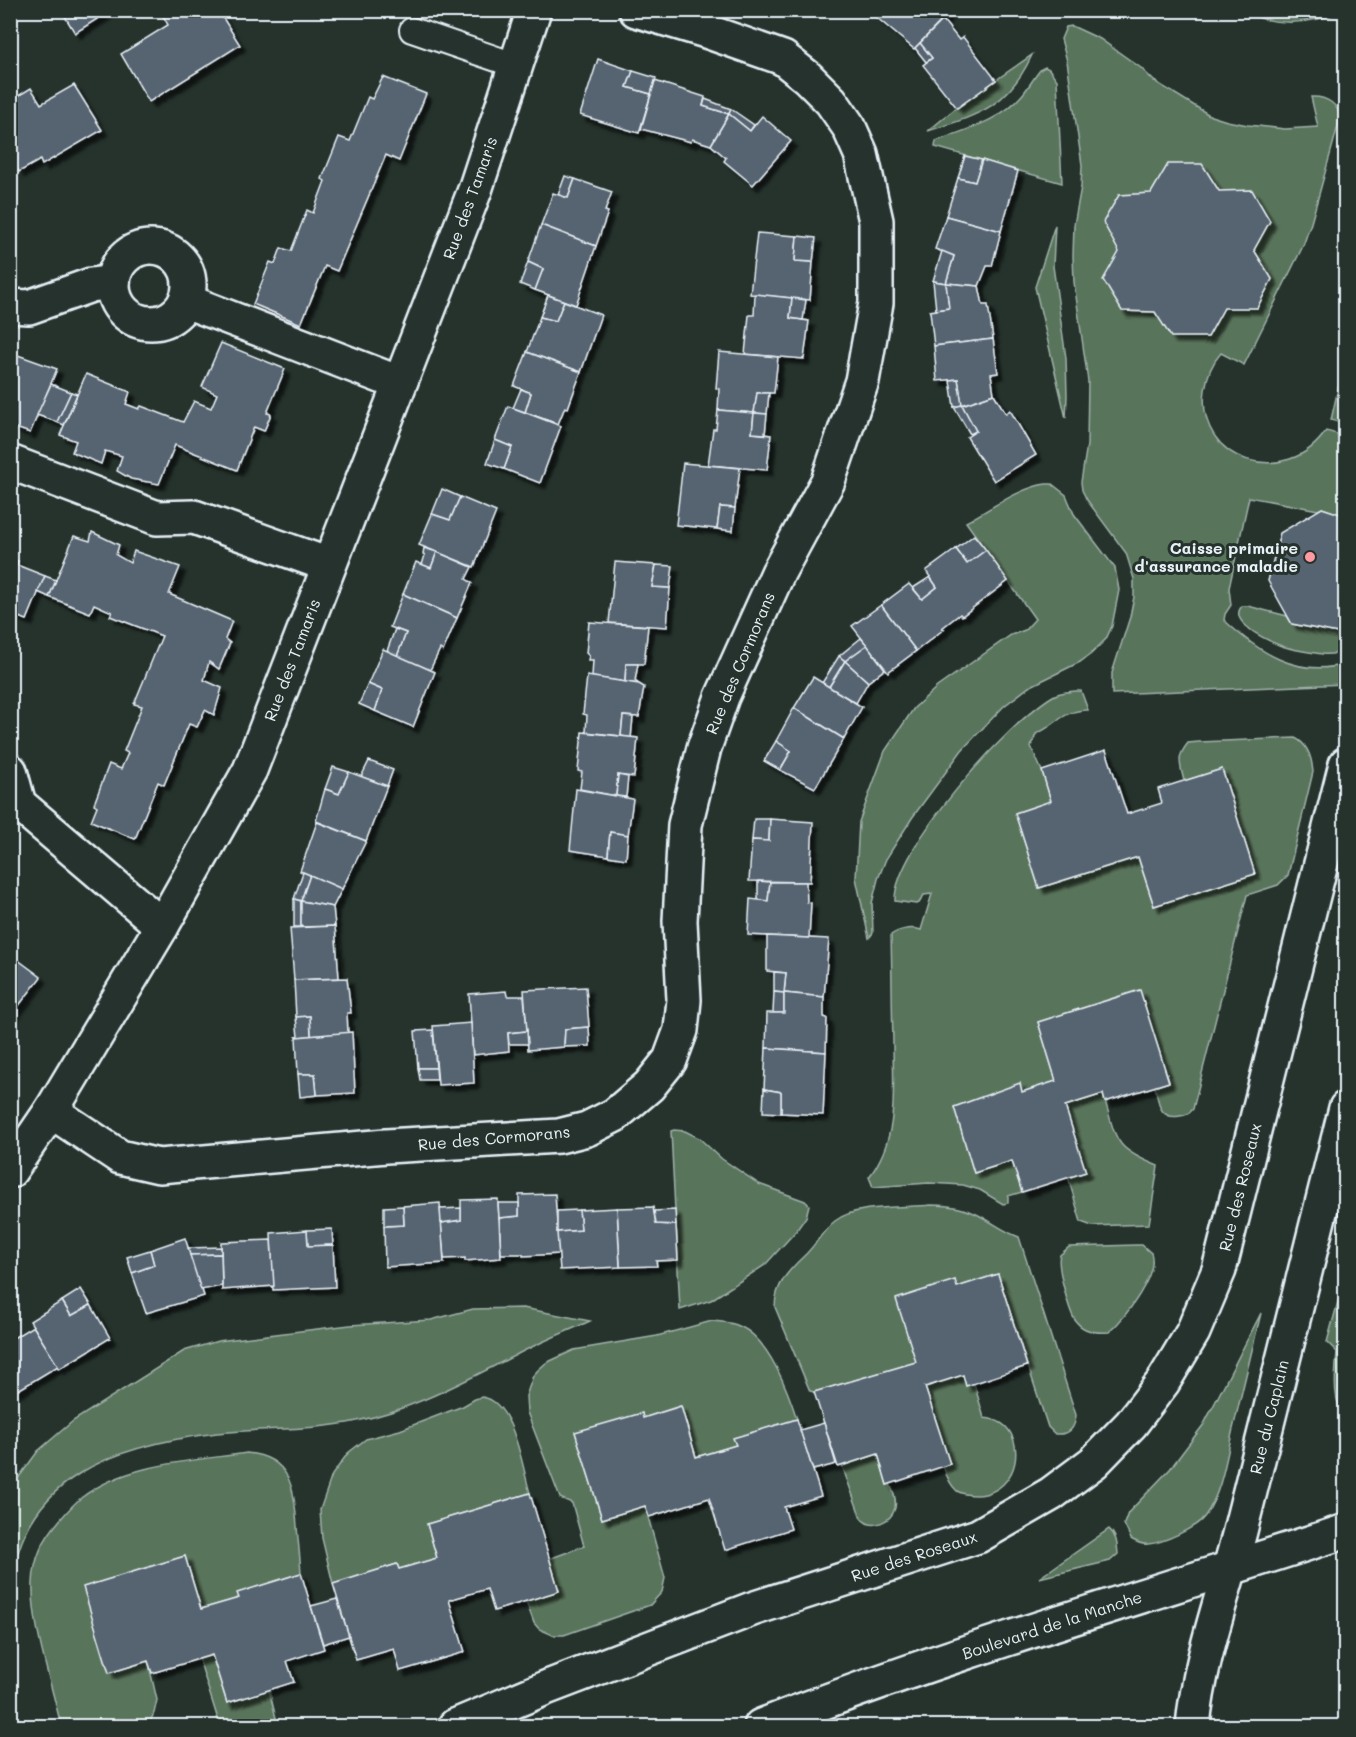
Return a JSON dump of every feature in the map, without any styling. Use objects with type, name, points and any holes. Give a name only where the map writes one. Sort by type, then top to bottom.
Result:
[{"type":"street","name":"Rue des Tamaris","points":[[10,1171],[51,1111],[162,926],[250,770],[476,190],[534,10]]},
{"type":"street","name":"Rue des Cormorans","points":[[51,1111],[120,1157],[159,1166],[386,1146],[559,1136],[587,1129],[615,1115],[649,1086],[670,1060],[681,1030],[684,1000],[680,921],[685,825],[704,748],[722,697],[778,573],[828,481],[862,381],[876,303],[876,221],[861,154],[849,127],[831,101],[807,77],[783,58],[636,10]]},
{"type":"street","points":[[144,246],[157,246],[178,256],[189,277],[189,289],[186,301],[179,312],[168,320],[155,324],[129,317],[114,296],[112,282],[123,258],[133,250],[144,246]]},
{"type":"street","points":[[10,306],[29,307],[91,285],[112,282]]},
{"type":"street","points":[[186,301],[399,383]]},
{"type":"street","points":[[10,462],[157,518],[194,517],[329,565]]},
{"type":"street","name":"Rue des Roseaux","points":[[455,1726],[548,1687],[752,1609],[978,1536],[1051,1494],[1085,1469],[1131,1424],[1163,1382],[1193,1332],[1219,1270],[1346,764]]},
{"type":"street","points":[[10,771],[19,804],[162,926]]},
{"type":"street","name":"Rue du Caplain","points":[[1194,1726],[1196,1703],[1346,1108]]},
{"type":"street","name":"Boulevard de la Manche","points":[[761,1726],[833,1698],[1155,1591],[1346,1531]]},
{"type":"lane","points":[[412,30],[517,66]]},
{"type":"green space","points":[[1242,11],[1342,11],[1317,19],[1279,22]]},
{"type":"green space","points":[[1072,26],[1100,39],[1141,68],[1154,81],[1211,116],[1248,125],[1285,129],[1318,127],[1311,97],[1327,100],[1337,109],[1340,119],[1303,246],[1244,365],[1221,353],[1210,370],[1205,390],[1206,415],[1214,435],[1229,450],[1247,460],[1268,463],[1289,459],[1309,449],[1326,431],[1345,436],[1345,516],[1322,508],[1318,510],[1249,497],[1229,588],[1231,605],[1224,620],[1265,652],[1295,665],[1311,668],[1345,664],[1345,684],[1112,694],[1112,673],[1130,617],[1134,597],[1134,579],[1126,553],[1087,500],[1081,482],[1087,445],[1088,381],[1074,282],[1073,256],[1074,225],[1081,187],[1082,165],[1067,61],[1061,39],[1066,27]]},
{"type":"green space","points":[[1032,55],[1023,73],[1002,98],[977,114],[928,131],[957,107]]},
{"type":"green space","points":[[1045,67],[1057,80],[1062,183],[935,147],[936,141],[982,124],[1003,112],[1022,95],[1038,72]]},
{"type":"green space","points":[[1055,225],[1053,266],[1066,358],[1066,418],[1035,287]]},
{"type":"green space","points":[[1345,358],[1346,424],[1331,420]]},
{"type":"green space","points":[[1052,484],[1066,495],[1074,514],[1115,568],[1119,590],[1112,626],[1106,639],[1091,654],[1080,662],[1029,687],[1004,706],[962,750],[912,818],[886,859],[872,903],[873,933],[869,938],[856,878],[859,822],[885,751],[914,708],[937,687],[1011,635],[1025,630],[1035,619],[966,522],[1016,494]]},
{"type":"green space","points":[[1242,606],[1287,616],[1292,624],[1345,633],[1345,652],[1322,654],[1295,650],[1273,643],[1244,624],[1239,612]]},
{"type":"green space","points":[[1081,691],[1088,710],[1072,712],[1036,734],[1031,747],[1042,771],[1051,801],[1015,813],[1039,888],[1138,857],[1154,906],[1255,874],[1222,769],[1184,781],[1180,765],[1182,753],[1188,743],[1295,738],[1303,744],[1310,757],[1313,772],[1288,875],[1278,885],[1247,895],[1193,1109],[1186,1115],[1173,1117],[1161,1109],[1155,1087],[1169,1082],[1139,990],[1038,1022],[1056,1081],[1022,1092],[1019,1084],[954,1107],[974,1173],[1012,1161],[1022,1192],[1008,1196],[1008,1203],[1003,1204],[980,1190],[963,1185],[929,1183],[873,1187],[869,1177],[886,1146],[893,1112],[891,935],[905,929],[921,930],[932,894],[924,895],[916,904],[895,901],[899,879],[913,851],[933,821],[983,759],[1033,710],[1056,695]]},
{"type":"green space","points":[[1103,1094],[1114,1131],[1123,1146],[1131,1153],[1158,1166],[1149,1224],[1092,1226],[1081,1222],[1068,1177],[1065,1106]]},
{"type":"green space","points":[[671,1131],[685,1131],[699,1138],[722,1159],[759,1184],[805,1201],[809,1205],[806,1217],[796,1231],[765,1265],[711,1300],[680,1310]]},
{"type":"green space","points":[[951,1206],[970,1211],[1019,1237],[1076,1415],[1073,1427],[1068,1432],[1055,1434],[1048,1427],[998,1274],[957,1287],[955,1281],[916,1362],[814,1392],[810,1391],[775,1307],[777,1292],[784,1278],[826,1229],[844,1216],[868,1209]]},
{"type":"green space","points":[[1142,1245],[1151,1253],[1150,1272],[1139,1295],[1123,1317],[1109,1332],[1095,1332],[1078,1324],[1072,1315],[1061,1277],[1060,1255],[1069,1247]]},
{"type":"green space","points":[[1345,1276],[1345,1420],[1336,1396],[1337,1352],[1327,1342]]},
{"type":"green space","points":[[523,1308],[590,1321],[419,1402],[378,1416],[305,1428],[234,1431],[180,1438],[144,1446],[80,1473],[54,1493],[33,1519],[18,1551],[11,1591],[11,1488],[38,1451],[73,1421],[184,1351],[218,1341],[350,1325],[431,1320],[473,1309]]},
{"type":"green space","points":[[1261,1313],[1222,1476],[1211,1507],[1201,1521],[1170,1538],[1146,1544],[1131,1539],[1124,1524],[1128,1513],[1170,1469],[1204,1424]]},
{"type":"green space","points":[[712,1321],[739,1326],[750,1332],[759,1342],[776,1366],[797,1419],[734,1438],[736,1445],[696,1457],[680,1406],[643,1418],[575,1432],[602,1519],[645,1506],[665,1578],[662,1592],[650,1605],[564,1635],[553,1635],[539,1629],[534,1623],[526,1601],[559,1591],[549,1559],[584,1546],[572,1503],[560,1498],[527,1412],[526,1396],[533,1376],[546,1363],[574,1350],[657,1336]]},
{"type":"green space","points":[[963,1375],[974,1383],[984,1418],[998,1421],[1005,1426],[1011,1433],[1015,1448],[1016,1458],[1009,1477],[995,1490],[986,1494],[961,1493],[950,1483],[943,1466],[950,1464],[925,1387]]},
{"type":"green space","points":[[482,1397],[493,1401],[509,1422],[520,1452],[530,1493],[427,1524],[437,1558],[399,1569],[397,1564],[333,1584],[322,1538],[320,1510],[332,1475],[348,1453],[366,1439],[400,1430]]},
{"type":"green space","points":[[247,1453],[273,1461],[287,1477],[296,1512],[301,1573],[238,1593],[239,1598],[201,1609],[185,1556],[84,1587],[148,1661],[157,1700],[150,1722],[141,1726],[61,1726],[35,1617],[33,1599],[35,1565],[48,1535],[78,1500],[118,1477],[161,1465]]},
{"type":"green space","points":[[878,1454],[887,1485],[890,1484],[895,1499],[895,1508],[885,1521],[870,1524],[861,1518],[842,1466]]},
{"type":"green space","points":[[1109,1529],[1115,1537],[1118,1554],[1110,1561],[1039,1578]]},
{"type":"green space","points":[[212,1655],[227,1703],[269,1690],[278,1726],[220,1726],[199,1659]]},
{"type":"building","points":[[61,10],[103,10],[105,14],[75,33]]},
{"type":"building","points":[[160,10],[218,10],[240,45],[149,102],[121,54],[168,25]]},
{"type":"building","points":[[882,10],[941,10],[947,15],[914,49],[876,17]]},
{"type":"building","points":[[943,20],[959,40],[963,37],[996,80],[957,108],[923,65],[932,58],[920,43]]},
{"type":"building","points":[[920,43],[932,58],[926,62],[915,48]]},
{"type":"building","points":[[598,59],[633,71],[627,87],[651,94],[639,133],[580,115]]},
{"type":"building","points":[[633,71],[656,78],[651,94],[627,87]]},
{"type":"building","points":[[383,77],[426,94],[399,161],[386,155],[337,271],[325,266],[301,324],[253,304],[270,262],[275,264],[281,248],[291,251],[307,210],[313,213],[325,181],[322,179],[339,137],[350,141],[368,97],[372,99]]},
{"type":"building","points":[[655,81],[705,97],[703,106],[729,114],[711,145],[641,129]]},
{"type":"building","points":[[74,85],[102,130],[42,165],[40,160],[19,172],[10,157],[10,129],[18,124],[10,108],[10,101],[31,88],[41,104]]},
{"type":"building","points":[[705,99],[731,109],[729,114],[703,106]]},
{"type":"building","points":[[731,109],[754,125],[750,131],[729,114]]},
{"type":"building","points":[[729,114],[750,131],[762,116],[791,141],[753,185],[724,161],[726,158],[711,145]]},
{"type":"building","points":[[965,156],[982,160],[975,182],[958,178]]},
{"type":"building","points":[[982,160],[1018,171],[1001,231],[946,216],[958,178],[975,182]]},
{"type":"building","points":[[1168,164],[1202,164],[1219,191],[1252,190],[1270,221],[1254,250],[1272,279],[1257,308],[1224,308],[1208,337],[1171,337],[1155,312],[1122,311],[1103,280],[1119,252],[1103,222],[1119,195],[1151,193]]},
{"type":"building","points":[[565,176],[575,179],[568,198],[558,195]]},
{"type":"building","points":[[575,179],[612,192],[605,211],[608,212],[596,246],[541,225],[553,193],[568,198]]},
{"type":"building","points":[[946,216],[1001,231],[992,266],[987,266],[979,286],[946,283],[954,256],[935,249]]},
{"type":"building","points":[[541,225],[596,246],[576,305],[535,290],[543,269],[528,262]]},
{"type":"building","points":[[757,233],[797,236],[795,261],[813,262],[810,300],[750,294]]},
{"type":"building","points":[[797,236],[816,238],[813,262],[795,261]]},
{"type":"building","points":[[942,251],[954,256],[946,283],[933,281]]},
{"type":"building","points":[[528,262],[543,269],[535,290],[520,284]]},
{"type":"building","points":[[933,281],[946,283],[949,308],[936,310]]},
{"type":"building","points":[[946,283],[979,286],[983,305],[988,305],[993,339],[934,346],[930,311],[949,308]]},
{"type":"building","points":[[755,294],[792,298],[790,318],[809,321],[804,359],[745,354],[749,315],[754,315]]},
{"type":"building","points":[[548,295],[564,301],[556,321],[540,317]]},
{"type":"building","points":[[792,298],[806,300],[803,320],[790,318]]},
{"type":"building","points":[[564,301],[601,315],[581,372],[527,352],[540,317],[556,321]]},
{"type":"building","points":[[993,339],[998,373],[991,374],[994,394],[962,405],[958,379],[937,381],[934,346]]},
{"type":"building","points":[[221,343],[285,369],[267,413],[271,414],[264,431],[254,427],[237,470],[175,445],[159,484],[131,479],[117,471],[122,456],[105,451],[101,464],[72,452],[76,441],[60,435],[86,374],[130,392],[126,404],[139,409],[141,406],[183,422],[194,401],[211,408],[217,394],[202,387]]},
{"type":"building","points":[[527,352],[581,372],[568,408],[565,407],[558,424],[525,412],[531,393],[514,386]]},
{"type":"building","points":[[719,352],[778,357],[774,393],[757,393],[754,413],[718,410],[719,389],[716,388]]},
{"type":"building","points":[[12,353],[57,369],[30,433],[10,426],[10,356]]},
{"type":"building","points":[[958,379],[962,405],[954,407],[950,380]]},
{"type":"building","points":[[51,384],[71,392],[57,422],[37,415]]},
{"type":"building","points":[[521,389],[531,393],[525,412],[513,408]]},
{"type":"building","points":[[71,392],[77,394],[64,425],[57,422]]},
{"type":"building","points":[[757,393],[769,393],[767,414],[754,413]]},
{"type":"building","points":[[994,394],[1006,414],[1010,410],[1036,455],[994,481],[967,437],[976,431],[962,405]]},
{"type":"building","points":[[962,405],[976,431],[970,434],[954,407]]},
{"type":"building","points":[[508,406],[561,426],[540,483],[504,469],[512,447],[495,440]]},
{"type":"building","points":[[718,410],[754,413],[752,433],[771,435],[767,470],[708,465]]},
{"type":"building","points":[[754,413],[767,414],[765,434],[752,433]]},
{"type":"building","points":[[495,440],[512,447],[504,469],[487,463]]},
{"type":"building","points":[[683,463],[740,468],[735,508],[720,507],[717,529],[676,525]]},
{"type":"building","points":[[442,489],[460,497],[450,520],[432,514]]},
{"type":"building","points":[[460,497],[496,512],[474,567],[419,545],[432,514],[450,520]]},
{"type":"building","points":[[720,507],[735,508],[733,531],[717,529]]},
{"type":"building","name":"Caisse primaire d'assurance maladie","points":[[1322,508],[1346,516],[1346,633],[1343,634],[1292,624],[1268,581],[1280,533]]},
{"type":"building","points":[[92,532],[119,545],[116,555],[130,563],[134,551],[180,567],[169,594],[232,621],[225,639],[230,643],[219,669],[209,662],[204,680],[222,688],[214,715],[205,710],[197,727],[189,724],[164,785],[158,782],[135,839],[91,821],[97,806],[94,804],[109,764],[121,769],[128,753],[124,751],[142,706],[134,704],[162,636],[110,616],[112,612],[94,604],[90,613],[49,597],[74,536],[90,541]]},
{"type":"building","points":[[974,535],[986,550],[967,564],[956,549]]},
{"type":"building","points":[[424,548],[437,552],[431,568],[422,565],[425,555],[423,554]]},
{"type":"building","points":[[956,549],[967,564],[986,550],[1008,581],[962,616],[960,614],[916,651],[881,605],[909,584],[922,599],[937,587],[926,571]]},
{"type":"building","points":[[437,552],[472,567],[466,579],[472,583],[457,618],[403,594],[416,562],[431,568]]},
{"type":"building","points":[[10,558],[18,561],[17,565],[45,576],[27,620],[10,614]]},
{"type":"building","points":[[615,562],[656,565],[652,587],[670,588],[667,627],[609,623]]},
{"type":"building","points":[[656,565],[673,566],[670,588],[652,587]]},
{"type":"building","points":[[45,576],[56,580],[49,597],[38,592]]},
{"type":"building","points":[[930,577],[937,587],[922,599],[913,588]]},
{"type":"building","points":[[403,594],[457,618],[443,651],[440,649],[430,670],[397,656],[406,633],[390,627]]},
{"type":"building","points":[[881,605],[916,651],[888,672],[852,626]]},
{"type":"building","points":[[589,622],[648,626],[644,664],[626,664],[625,682],[592,677],[593,660],[588,660],[589,656],[586,653]]},
{"type":"building","points":[[395,629],[406,633],[397,656],[387,651]]},
{"type":"building","points":[[861,638],[867,645],[845,661],[839,656]]},
{"type":"building","points":[[867,645],[885,669],[868,682],[845,661]]},
{"type":"building","points":[[383,649],[435,672],[413,727],[375,711],[382,690],[368,684]]},
{"type":"building","points":[[839,656],[845,661],[829,687],[822,683]]},
{"type":"building","points":[[845,661],[868,682],[856,703],[829,687]]},
{"type":"building","points":[[626,664],[638,664],[635,681],[639,684],[625,682]]},
{"type":"building","points":[[587,676],[639,684],[644,687],[639,717],[623,716],[621,736],[586,732],[587,715],[583,714]]},
{"type":"building","points":[[813,677],[862,707],[844,739],[794,708]]},
{"type":"building","points":[[368,684],[382,690],[375,711],[359,704]]},
{"type":"building","points":[[794,708],[844,739],[815,788],[780,770],[791,751],[776,741]]},
{"type":"building","points":[[623,716],[633,717],[631,738],[621,736]]},
{"type":"building","points":[[582,732],[638,738],[634,777],[618,775],[616,796],[580,789],[582,772],[578,771]]},
{"type":"building","points":[[776,741],[791,751],[780,770],[764,761]]},
{"type":"building","points":[[1106,750],[1127,814],[1162,803],[1158,789],[1222,769],[1255,874],[1154,906],[1138,857],[1039,888],[1015,813],[1051,801],[1042,771]]},
{"type":"building","points":[[369,761],[393,770],[387,786],[361,777]]},
{"type":"building","points":[[333,767],[349,772],[339,794],[325,789]]},
{"type":"building","points":[[349,772],[387,786],[366,841],[316,821],[325,789],[339,794]]},
{"type":"building","points":[[618,775],[628,777],[626,797],[616,796]]},
{"type":"building","points":[[576,789],[633,799],[628,835],[610,832],[608,856],[570,850]]},
{"type":"building","points":[[754,819],[770,819],[769,841],[752,840]]},
{"type":"building","points":[[770,819],[813,822],[810,882],[749,881],[752,840],[769,841]]},
{"type":"building","points":[[317,822],[366,841],[342,889],[300,871]]},
{"type":"building","points":[[610,832],[628,835],[626,859],[608,856]]},
{"type":"building","points":[[303,872],[310,875],[301,901],[294,899]]},
{"type":"building","points":[[310,875],[342,889],[333,907],[301,901]]},
{"type":"building","points":[[758,881],[770,882],[768,901],[758,900]]},
{"type":"building","points":[[770,882],[806,882],[807,902],[811,903],[809,938],[748,935],[750,899],[768,901]]},
{"type":"building","points":[[294,899],[301,901],[301,927],[294,927]]},
{"type":"building","points":[[301,901],[333,907],[335,926],[301,927]]},
{"type":"building","points":[[335,926],[339,978],[294,980],[290,928]]},
{"type":"building","points":[[767,936],[829,939],[824,997],[784,993],[786,973],[767,971]]},
{"type":"building","points":[[10,954],[41,977],[10,1017]]},
{"type":"building","points":[[774,972],[786,973],[784,993],[774,992]]},
{"type":"building","points":[[347,978],[351,1013],[347,1013],[348,1033],[311,1036],[310,1016],[296,1017],[294,980]]},
{"type":"building","points":[[586,987],[589,1027],[565,1029],[564,1047],[528,1050],[524,990]]},
{"type":"building","points":[[1140,990],[1169,1082],[1105,1102],[1103,1094],[1065,1106],[1086,1172],[1022,1192],[1012,1161],[974,1173],[954,1107],[1020,1083],[1022,1092],[1056,1081],[1038,1022]]},
{"type":"building","points":[[506,991],[507,996],[524,996],[527,1031],[508,1033],[509,1051],[473,1055],[469,994]]},
{"type":"building","points":[[774,992],[784,993],[784,1013],[773,1013]]},
{"type":"building","points":[[784,993],[824,997],[824,1017],[827,1018],[826,1052],[766,1048],[767,1013],[784,1013]]},
{"type":"building","points":[[310,1016],[311,1036],[298,1037],[296,1017]]},
{"type":"building","points":[[471,1023],[474,1083],[438,1085],[433,1026]]},
{"type":"building","points":[[589,1027],[590,1046],[564,1047],[565,1029]]},
{"type":"building","points":[[433,1030],[436,1068],[418,1068],[415,1031]]},
{"type":"building","points":[[527,1031],[528,1044],[509,1044],[508,1033]]},
{"type":"building","points":[[352,1032],[355,1093],[317,1095],[315,1074],[298,1074],[296,1037]]},
{"type":"building","points":[[766,1048],[826,1052],[823,1115],[781,1113],[781,1092],[764,1089]]},
{"type":"building","points":[[418,1068],[436,1068],[437,1080],[420,1080]]},
{"type":"building","points":[[298,1074],[315,1074],[317,1095],[300,1097]]},
{"type":"building","points":[[764,1089],[781,1092],[781,1113],[763,1112]]},
{"type":"building","points":[[555,1194],[559,1254],[523,1256],[523,1254],[501,1254],[499,1218],[519,1216],[519,1195]]},
{"type":"building","points":[[498,1199],[501,1258],[465,1261],[465,1258],[444,1259],[441,1223],[461,1220],[461,1200]]},
{"type":"building","points":[[440,1203],[444,1263],[385,1267],[384,1226],[404,1225],[403,1206]]},
{"type":"building","points":[[498,1203],[519,1203],[519,1216],[499,1218]]},
{"type":"building","points":[[403,1206],[404,1225],[384,1226],[384,1207]]},
{"type":"building","points":[[653,1207],[656,1224],[676,1225],[678,1260],[656,1261],[657,1266],[620,1267],[617,1208]]},
{"type":"building","points":[[461,1208],[461,1220],[441,1223],[440,1209]]},
{"type":"building","points":[[617,1208],[620,1267],[560,1270],[557,1232],[581,1230],[579,1210]]},
{"type":"building","points":[[579,1210],[581,1230],[557,1232],[557,1211]]},
{"type":"building","points":[[675,1210],[676,1225],[656,1224],[654,1211]]},
{"type":"building","points":[[332,1229],[333,1245],[308,1246],[307,1230]]},
{"type":"building","points":[[307,1230],[308,1246],[333,1245],[335,1287],[273,1290],[271,1233]]},
{"type":"building","points":[[185,1238],[204,1296],[146,1313],[132,1273],[154,1265],[150,1250]]},
{"type":"building","points":[[271,1240],[274,1286],[222,1290],[221,1242]]},
{"type":"building","points":[[221,1247],[221,1254],[190,1255],[188,1248]]},
{"type":"building","points":[[150,1250],[154,1265],[132,1273],[127,1257]]},
{"type":"building","points":[[221,1254],[222,1286],[201,1290],[190,1255]]},
{"type":"building","points":[[998,1274],[1027,1366],[966,1386],[963,1375],[925,1387],[950,1464],[887,1485],[878,1454],[838,1467],[814,1392],[916,1362],[896,1299],[955,1280],[957,1287]]},
{"type":"building","points":[[81,1289],[91,1305],[71,1316],[62,1301]]},
{"type":"building","points":[[62,1301],[71,1316],[91,1305],[110,1338],[59,1369],[30,1321]]},
{"type":"building","points":[[33,1326],[58,1366],[15,1392],[10,1384],[10,1340]]},
{"type":"building","points":[[681,1406],[696,1457],[736,1445],[733,1438],[797,1419],[821,1496],[784,1507],[791,1529],[725,1550],[709,1498],[649,1517],[645,1506],[602,1519],[575,1432],[642,1413],[643,1418]]},
{"type":"building","points":[[824,1423],[836,1464],[813,1470],[800,1430]]},
{"type":"building","points":[[530,1493],[559,1591],[494,1611],[487,1589],[449,1600],[465,1652],[400,1671],[394,1649],[356,1660],[333,1584],[397,1564],[399,1569],[437,1558],[427,1524]]},
{"type":"building","points":[[185,1556],[201,1609],[239,1598],[237,1593],[301,1573],[324,1649],[287,1661],[294,1682],[227,1703],[212,1655],[152,1673],[148,1661],[109,1673],[83,1587]]},
{"type":"building","points":[[337,1599],[349,1636],[323,1644],[311,1606]]},
{"type":"place","name":"Caisse primaire d'assurance maladie","points":[[1310,557]]}]
